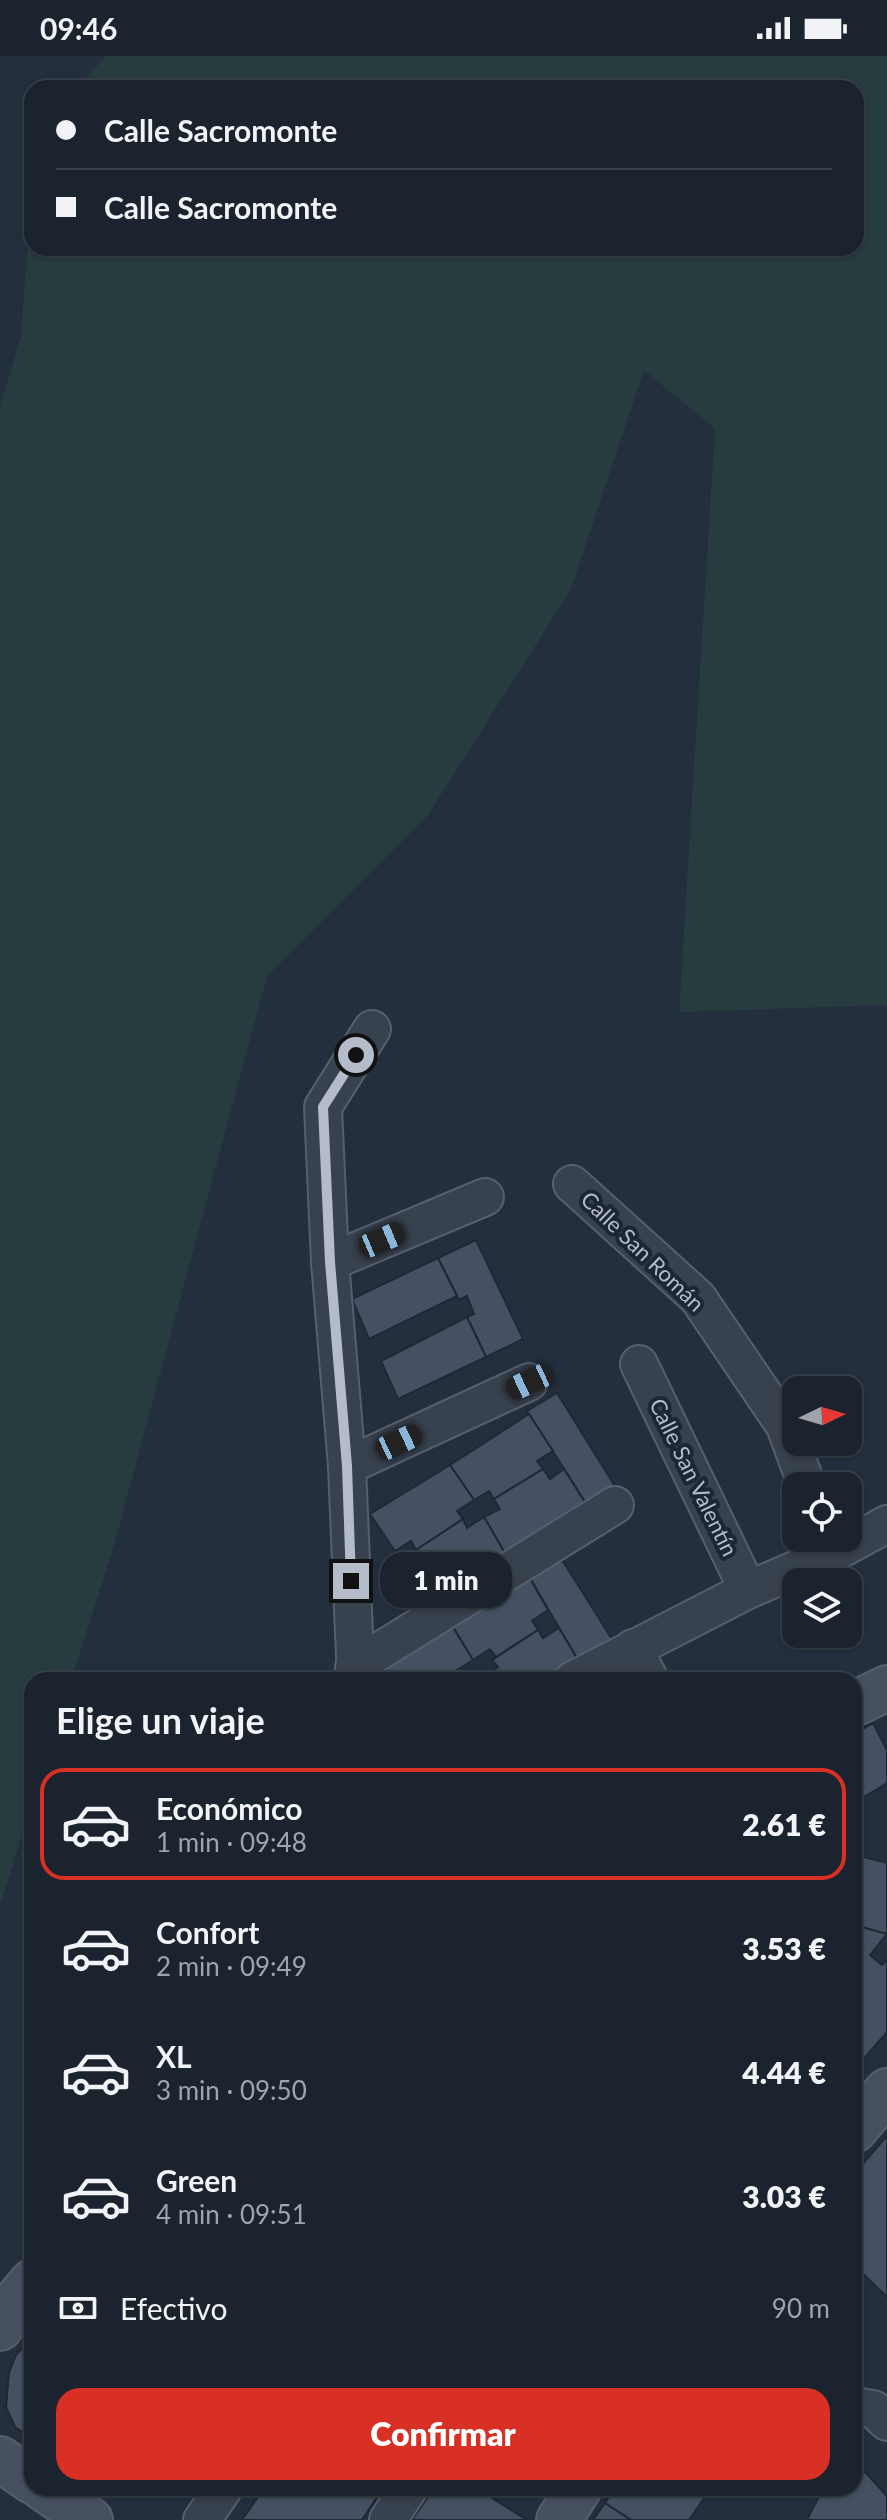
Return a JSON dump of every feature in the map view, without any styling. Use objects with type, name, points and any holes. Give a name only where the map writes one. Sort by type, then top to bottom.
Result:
[{"type":"street","points":[[355,1672],[347,1466],[330,1262],[323,1107],[372,1029]]},
{"type":"street","name":"Calle San Román","points":[[572,1184],[698,1298],[785,1426],[802,1472]]},
{"type":"street","points":[[330,1262],[485,1197]]},
{"type":"street","name":"Calle San Valentín","points":[[639,1364],[748,1590]]},
{"type":"street","points":[[347,1466],[529,1382]]},
{"type":"street","points":[[358,1672],[615,1505]]},
{"type":"street","points":[[862,1533],[887,1524]]},
{"type":"street","points":[[588,1672],[818,1552]]},
{"type":"street","points":[[633,1648],[646,1672]]},
{"type":"street","points":[[862,1700],[887,1688]]},
{"type":"street","points":[[862,2121],[887,2091]]},
{"type":"street","points":[[0,2328],[7,2312],[24,2292]]},
{"type":"street","points":[[862,2407],[873,2409],[887,2422]]},
{"type":"street","points":[[0,2459],[24,2476]]},
{"type":"street","points":[[55,2496],[90,2520]]},
{"type":"street","points":[[202,2520],[218,2496]]},
{"type":"street","points":[[388,2520],[404,2496]]},
{"type":"street","points":[[559,2520],[574,2496]]},
{"type":"green space","points":[[106,56],[887,56],[887,1005],[679,1012],[715,429],[644,370],[571,589],[428,815],[267,976],[115,1542],[74,1672],[24,1672],[24,1829],[0,1905],[0,405],[21,336],[27,256],[864,256],[864,80],[84,80]]},
{"type":"building","points":[[476,1240],[523,1339],[486,1357],[467,1317],[474,1314],[467,1296],[459,1300],[438,1258]]},
{"type":"building","points":[[438,1258],[457,1296],[369,1339],[352,1299]]},
{"type":"building","points":[[467,1317],[486,1357],[398,1399],[381,1361]]},
{"type":"building","points":[[557,1393],[618,1491],[589,1508],[527,1411]]},
{"type":"building","points":[[529,1414],[553,1451],[537,1461],[543,1469],[494,1499],[489,1491],[474,1500],[450,1465]]},
{"type":"building","points":[[450,1465],[474,1500],[457,1511],[463,1519],[416,1550],[411,1541],[395,1551],[370,1514]]},
{"type":"building","points":[[543,1469],[550,1479],[564,1469],[586,1504],[506,1555],[484,1517],[500,1509],[494,1499]]},
{"type":"building","points":[[484,1517],[506,1555],[427,1602],[405,1569],[422,1558],[416,1550],[463,1519],[467,1528]]},
{"type":"building","points":[[559,1555],[615,1644],[581,1665],[528,1575]]},
{"type":"building","points":[[528,1575],[548,1610],[532,1621],[538,1630],[496,1657],[490,1649],[473,1660],[451,1624]]},
{"type":"building","points":[[451,1624],[473,1660],[458,1672],[373,1672]]},
{"type":"building","points":[[559,1628],[581,1665],[569,1672],[490,1672],[498,1667],[492,1660],[538,1630],[543,1638]]},
{"type":"building","points":[[873,1723],[887,1750],[887,1783],[862,1798],[862,1729]]},
{"type":"building","points":[[862,1857],[887,1863],[887,1934],[862,1927]]},
{"type":"building","points":[[862,1927],[887,1934],[870,1955],[882,1965],[887,1960],[887,2032],[862,2061]]},
{"type":"building","points":[[887,2136],[887,2297],[862,2273],[862,2165]]},
{"type":"building","points":[[24,2346],[24,2433],[15,2427],[6,2407],[9,2373],[16,2355]]},
{"type":"building","points":[[862,2469],[887,2496],[887,2520],[807,2520],[819,2496],[862,2496]]},
{"type":"building","points":[[258,2496],[378,2496],[362,2520],[242,2520]]},
{"type":"building","points":[[428,2496],[489,2496],[527,2520],[412,2520]]},
{"type":"building","points":[[610,2496],[706,2496],[689,2520],[631,2520],[605,2503]]},
{"type":"building","points":[[605,2503],[631,2520],[593,2520]]},
{"type":"route","points":[[351,1581],[347,1466],[330,1262],[323,1107],[356,1055]]}]
